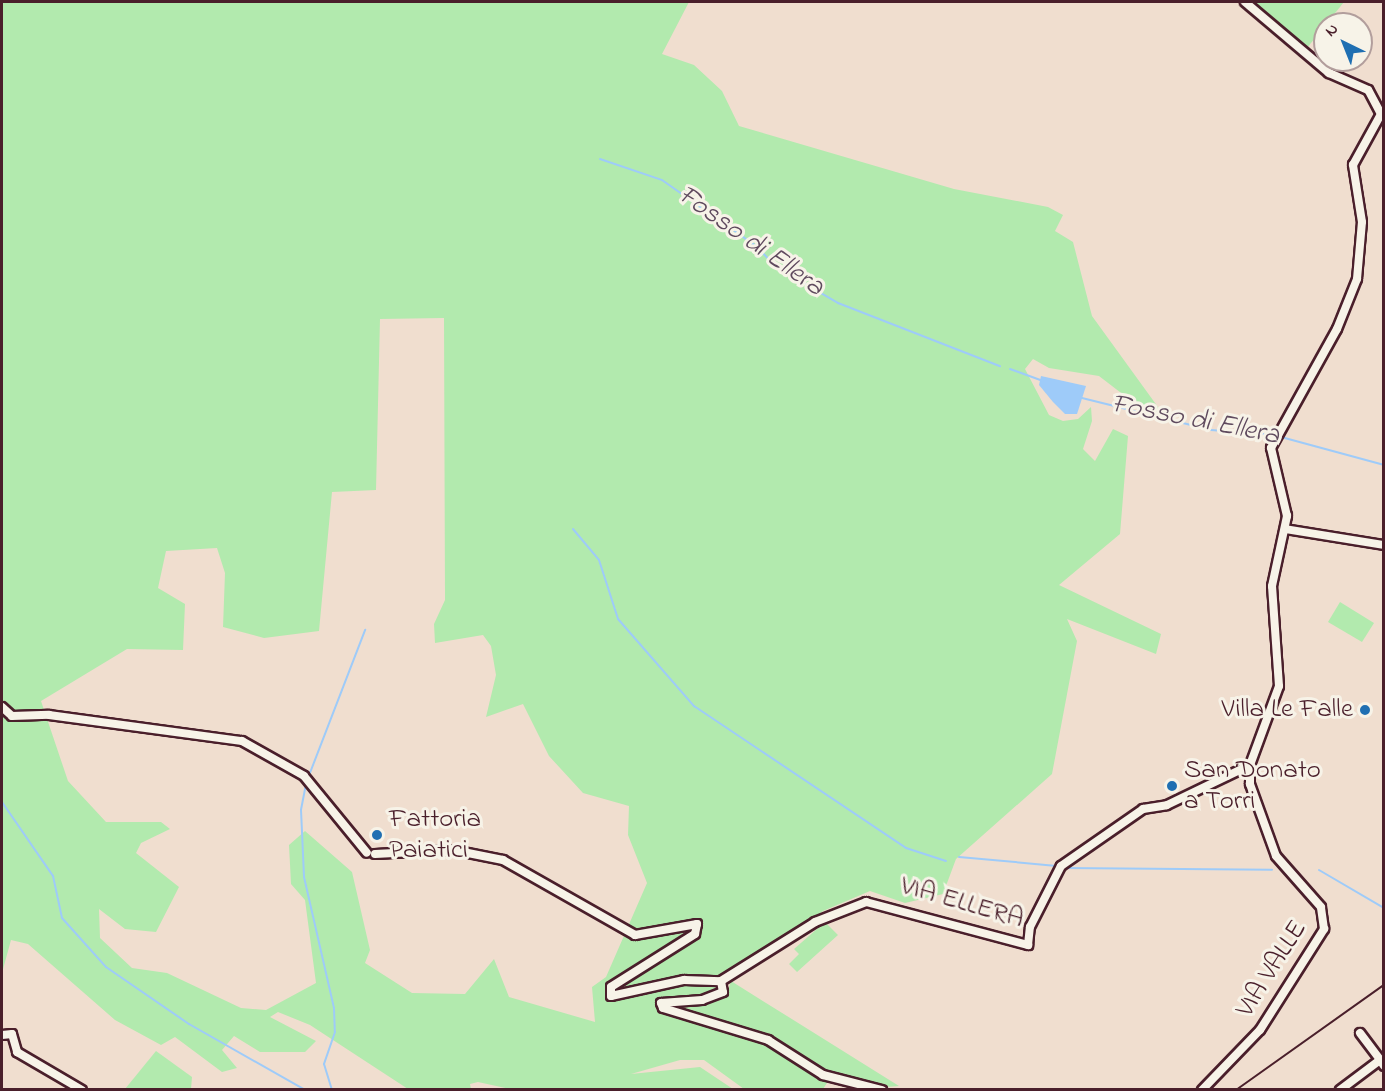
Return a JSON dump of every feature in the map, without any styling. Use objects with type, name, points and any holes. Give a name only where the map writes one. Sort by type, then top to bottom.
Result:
[{"type":"street","points":[[1245,2],[1329,73],[1368,90],[1382,114],[1353,165],[1362,222],[1357,279],[1337,329],[1274,436],[1273,460],[1286,501],[1285,529],[1272,586],[1279,686],[1250,765]]},
{"type":"street","points":[[1285,529],[1383,545]]},
{"type":"street","points":[[2,707],[12,716],[49,715],[234,739],[304,776],[371,853],[453,850],[503,860],[635,935],[697,924],[695,934],[610,987],[613,997],[684,980],[721,981]]},
{"type":"street","name":"VIA ELLERA","points":[[882,1089],[823,1075],[768,1040],[663,1008],[661,1003],[702,1000],[723,992],[721,981],[815,922],[866,902],[1028,945],[1030,927],[1059,869],[1143,808],[1167,805],[1250,765]]},
{"type":"street","name":"VIA VALLE","points":[[1202,1089],[1260,1030],[1324,930],[1321,907],[1273,848],[1251,792],[1250,765]]},
{"type":"street","points":[[1340,1089],[1382,1063],[1360,1033]]},
{"type":"street","points":[[2,1035],[12,1035],[17,1052],[82,1089]]},
{"type":"green space","points":[[2,2],[689,2],[662,54],[694,65],[722,91],[739,126],[954,189],[1048,207],[1063,215],[1055,231],[1073,242],[1092,316],[1163,414],[1155,419],[1099,376],[1049,368],[1033,359],[1025,369],[1049,415],[1063,421],[1078,419],[1091,407],[1092,421],[1083,449],[1095,461],[1113,429],[1128,436],[1120,534],[1059,585],[1161,634],[1156,654],[1067,619],[1077,641],[1052,774],[956,859],[943,894],[905,903],[870,891],[823,911],[784,944],[710,983],[726,996],[731,981],[899,1086],[862,1089],[829,1080],[823,1089],[744,1089],[704,1060],[680,1060],[631,1074],[700,1067],[733,1089],[515,1090],[478,1082],[470,1084],[471,1089],[408,1089],[310,1025],[278,1012],[270,1017],[316,1041],[305,1052],[260,1052],[234,1036],[222,1050],[237,1068],[222,1072],[175,1037],[161,1045],[115,1020],[28,944],[11,940],[2,973]],"holes":[[[444,318],[445,600],[434,624],[435,643],[483,635],[491,646],[496,675],[486,717],[523,704],[549,756],[583,793],[629,806],[628,835],[647,883],[606,977],[592,987],[595,1022],[509,997],[494,959],[465,994],[412,993],[365,963],[370,950],[352,872],[305,831],[289,845],[291,884],[305,900],[316,983],[266,1010],[241,1008],[167,973],[132,968],[100,938],[99,909],[125,929],[156,932],[179,887],[136,853],[141,843],[170,829],[161,822],[106,822],[68,781],[41,701],[127,649],[183,650],[185,604],[158,588],[166,551],[217,548],[225,573],[223,627],[264,638],[319,631],[332,492],[376,490],[380,319]]]},
{"type":"green space","points":[[1246,2],[1344,2],[1336,12],[1313,12],[1313,41],[1307,48]]},
{"type":"green space","points":[[1340,602],[1374,623],[1362,642],[1328,622]]},
{"type":"green space","points":[[825,922],[838,935],[797,972],[789,964],[799,954],[794,949]]},
{"type":"green space","points":[[156,1051],[192,1077],[191,1089],[125,1089]]},
{"type":"water","points":[[1041,376],[1086,386],[1077,414],[1065,414],[1053,402],[1039,385]]},
{"type":"waterway","name":"Fosso di Ellera","points":[[600,159],[662,180],[756,246],[776,267],[838,303],[1000,366]]},
{"type":"waterway","name":"Fosso di Ellera","points":[[1010,369],[1041,380]]},
{"type":"waterway","name":"Fosso di Ellera","points":[[1082,398],[1211,430],[1276,435]]},
{"type":"waterway","name":"Fosso di Ellera","points":[[1281,437],[1384,465]]},
{"type":"waterway","points":[[573,529],[599,560],[618,619],[694,706],[906,848],[946,861]]},
{"type":"waterway","points":[[308,778],[365,630]]},
{"type":"waterway","points":[[306,784],[301,810],[304,877],[334,1008],[335,1032],[324,1064],[332,1090]]},
{"type":"waterway","points":[[2,802],[53,876],[62,918],[106,967],[189,1024],[305,1090]]},
{"type":"waterway","points":[[959,857],[1057,866]]},
{"type":"waterway","points":[[1062,868],[1272,870]]},
{"type":"waterway","points":[[1319,870],[1384,908]]},
{"type":"railway","points":[[1236,1090],[1384,985]]},
{"type":"place","name":"Villa Le Falle","points":[[1365,710]]},
{"type":"place","name":"San Donato a Torri","points":[[1172,786]]},
{"type":"place","name":"Fattoria Paiatici","points":[[377,835]]}]
